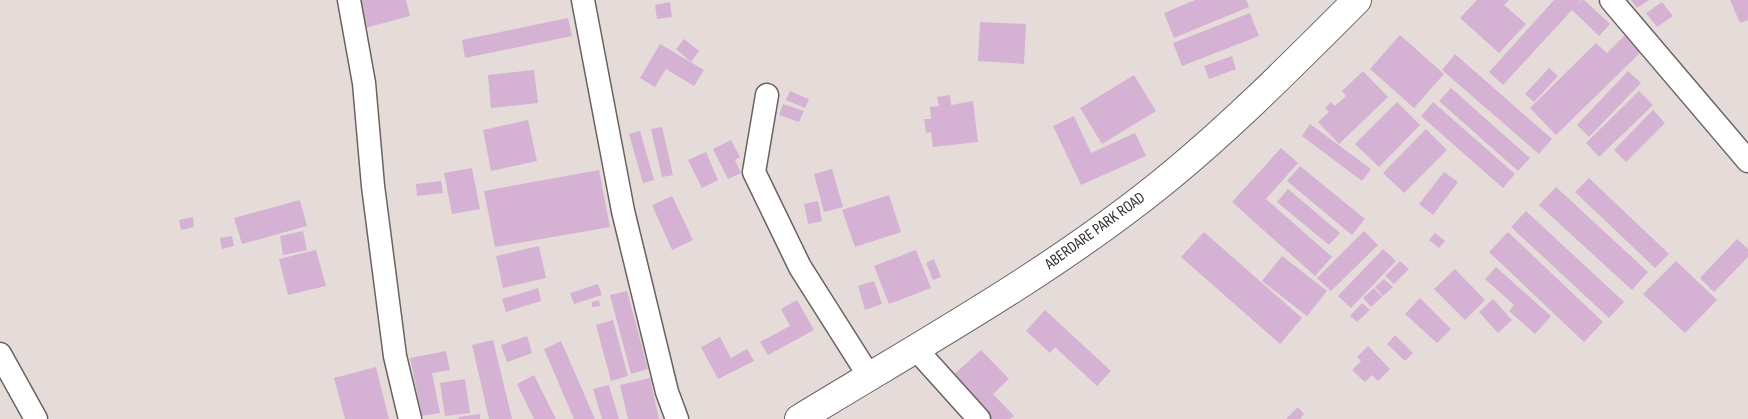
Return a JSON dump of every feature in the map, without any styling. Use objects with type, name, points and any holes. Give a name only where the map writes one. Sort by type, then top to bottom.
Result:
[{"type":"street","points":[[349,0],[364,83],[373,186],[395,356],[410,419]]},
{"type":"street","points":[[583,0],[623,211],[667,392],[676,419]]},
{"type":"street","name":"ABERDARE PARK ROAD","points":[[799,419],[1013,289],[1087,239],[1158,186],[1249,108],[1358,0]]},
{"type":"street","points":[[1611,0],[1748,161]]},
{"type":"street","points":[[767,94],[754,172],[800,268],[869,376]]},
{"type":"street","points":[[915,348],[979,419]]},
{"type":"street","points":[[0,354],[36,419]]},
{"type":"building","points":[[358,0],[406,0],[410,16],[365,28]]},
{"type":"building","points":[[1195,0],[1246,0],[1249,7],[1174,38],[1164,13]]},
{"type":"building","points":[[1477,0],[1509,0],[1504,5],[1526,24],[1499,53],[1460,18]]},
{"type":"building","points":[[1554,0],[1581,0],[1574,8],[1584,0],[1610,24],[1599,36],[1572,10],[1503,85],[1489,72]]},
{"type":"building","points":[[1631,0],[1649,0],[1637,8]]},
{"type":"building","points":[[1730,0],[1748,0],[1748,20],[1740,23]]},
{"type":"building","points":[[670,2],[672,17],[657,19],[655,5]]},
{"type":"building","points":[[1662,2],[1673,16],[1657,27],[1646,13]]},
{"type":"building","points":[[1250,13],[1259,36],[1182,66],[1173,43]]},
{"type":"building","points":[[568,18],[572,36],[465,58],[462,40]]},
{"type":"building","points":[[980,22],[1026,24],[1024,64],[978,61]]},
{"type":"building","points":[[1400,35],[1444,74],[1414,108],[1370,69]]},
{"type":"building","points":[[1625,35],[1641,52],[1556,135],[1530,108],[1596,43],[1607,53]]},
{"type":"building","points":[[684,39],[699,51],[691,62],[676,49]]},
{"type":"building","points":[[660,44],[704,70],[694,86],[666,69],[655,87],[640,78]]},
{"type":"building","points":[[1455,54],[1552,139],[1539,154],[1442,70]]},
{"type":"building","points":[[1232,56],[1236,69],[1209,79],[1204,66]]},
{"type":"building","points":[[1549,68],[1558,76],[1534,102],[1525,94]]},
{"type":"building","points":[[534,70],[538,103],[491,108],[488,75]]},
{"type":"building","points":[[1363,71],[1388,97],[1339,144],[1318,122],[1329,112],[1325,108],[1331,102],[1335,106],[1346,96],[1342,91]]},
{"type":"building","points":[[1628,71],[1641,83],[1589,137],[1577,125]]},
{"type":"building","points":[[1134,75],[1156,111],[1102,144],[1080,108]]},
{"type":"building","points":[[1451,88],[1530,158],[1518,171],[1439,101]]},
{"type":"building","points":[[790,91],[809,99],[805,108],[786,100]]},
{"type":"building","points":[[1639,91],[1653,105],[1599,157],[1586,143]]},
{"type":"building","points":[[950,95],[951,105],[973,101],[978,142],[933,147],[931,132],[926,133],[924,119],[931,119],[930,107],[939,106],[937,97]]},
{"type":"building","points":[[1397,102],[1420,125],[1379,167],[1355,144]]},
{"type":"building","points":[[1433,102],[1515,174],[1503,188],[1421,116]]},
{"type":"building","points":[[783,104],[804,111],[799,122],[779,115]]},
{"type":"building","points":[[1653,110],[1665,123],[1626,162],[1614,150]]},
{"type":"building","points":[[1074,116],[1091,153],[1135,133],[1146,156],[1081,185],[1053,126]]},
{"type":"building","points":[[528,120],[537,161],[491,171],[483,130]]},
{"type":"building","points":[[1310,124],[1371,169],[1362,181],[1302,136]]},
{"type":"building","points":[[662,127],[673,175],[662,177],[651,129]]},
{"type":"building","points":[[1426,129],[1447,150],[1404,193],[1383,173]]},
{"type":"building","points":[[640,131],[654,180],[643,183],[629,134]]},
{"type":"building","points":[[731,140],[740,157],[735,160],[741,173],[728,179],[713,149]]},
{"type":"building","points":[[1281,148],[1298,163],[1266,199],[1332,257],[1315,276],[1232,202]]},
{"type":"building","points":[[706,152],[718,180],[702,188],[688,160]]},
{"type":"building","points":[[1300,166],[1365,219],[1352,235],[1287,181]]},
{"type":"building","points":[[472,168],[480,209],[452,214],[444,173]]},
{"type":"building","points":[[832,169],[843,207],[824,212],[814,174]]},
{"type":"building","points":[[599,170],[610,227],[495,247],[484,191]]},
{"type":"building","points":[[1444,172],[1458,182],[1433,215],[1419,204]]},
{"type":"building","points":[[1589,178],[1669,254],[1655,268],[1575,192]]},
{"type":"building","points":[[441,181],[443,193],[417,196],[416,184]]},
{"type":"building","points":[[1556,187],[1648,272],[1632,290],[1539,205]]},
{"type":"building","points":[[1288,189],[1340,233],[1329,245],[1277,202]]},
{"type":"building","points":[[889,195],[901,232],[855,247],[842,210]]},
{"type":"building","points":[[672,196],[693,240],[672,250],[652,205]]},
{"type":"building","points":[[300,200],[307,226],[242,244],[234,218]]},
{"type":"building","points":[[818,201],[822,221],[808,224],[804,204]]},
{"type":"building","points":[[1526,211],[1624,302],[1609,318],[1511,227]]},
{"type":"building","points":[[193,217],[194,227],[181,230],[179,220]]},
{"type":"building","points":[[303,231],[307,250],[283,255],[280,236]]},
{"type":"building","points":[[1364,231],[1378,245],[1331,291],[1317,278]]},
{"type":"building","points":[[1204,232],[1302,318],[1280,344],[1181,257]]},
{"type":"building","points":[[1508,232],[1603,322],[1584,342],[1489,252]]},
{"type":"building","points":[[1435,233],[1445,241],[1439,248],[1429,240]]},
{"type":"building","points":[[232,236],[234,246],[222,249],[220,238]]},
{"type":"building","points":[[1737,239],[1748,249],[1748,257],[1714,292],[1700,278]]},
{"type":"building","points":[[539,246],[546,278],[503,288],[496,256]]},
{"type":"building","points":[[1383,249],[1396,261],[1351,308],[1338,296]]},
{"type":"building","points":[[316,250],[326,286],[288,295],[279,259]]},
{"type":"building","points":[[916,250],[931,288],[889,304],[874,266]]},
{"type":"building","points":[[1282,256],[1327,291],[1307,316],[1262,281]]},
{"type":"building","points":[[934,259],[941,277],[933,280],[926,263]]},
{"type":"building","points":[[1400,261],[1409,269],[1394,284],[1385,276]]},
{"type":"building","points":[[1676,261],[1717,300],[1685,333],[1643,294]]},
{"type":"building","points":[[1496,267],[1551,316],[1535,334],[1509,311],[1514,305],[1485,279]]},
{"type":"building","points":[[1455,269],[1485,300],[1465,320],[1434,289]]},
{"type":"building","points":[[1384,279],[1393,287],[1383,296],[1375,287]]},
{"type":"building","points":[[874,281],[882,304],[865,310],[858,286]]},
{"type":"building","points":[[598,284],[602,295],[574,304],[570,293]]},
{"type":"building","points":[[538,288],[541,301],[506,312],[502,299]]},
{"type":"building","points":[[1374,288],[1382,297],[1371,307],[1363,298]]},
{"type":"building","points":[[627,291],[648,369],[631,374],[610,295]]},
{"type":"building","points":[[1420,298],[1451,329],[1437,343],[1405,314]]},
{"type":"building","points":[[1493,299],[1512,320],[1498,333],[1479,312]]},
{"type":"building","points":[[599,300],[600,306],[592,307],[592,302]]},
{"type":"building","points":[[797,300],[814,330],[768,355],[760,342],[790,326],[781,309]]},
{"type":"building","points":[[1362,303],[1370,310],[1357,322],[1350,316]]},
{"type":"building","points":[[1045,310],[1111,371],[1097,386],[1055,347],[1050,353],[1026,331]]},
{"type":"building","points":[[613,320],[628,376],[611,381],[596,325]]},
{"type":"building","points":[[1395,335],[1413,353],[1405,361],[1387,344]]},
{"type":"building","points":[[527,336],[532,353],[507,362],[501,345]]},
{"type":"building","points":[[720,337],[731,358],[747,349],[754,361],[718,379],[701,347]]},
{"type":"building","points":[[493,340],[512,419],[489,419],[472,345]]},
{"type":"building","points":[[561,341],[595,419],[574,419],[544,349]]},
{"type":"building","points":[[1368,346],[1390,369],[1378,381],[1372,375],[1365,382],[1352,370],[1361,361],[1357,357]]},
{"type":"building","points":[[981,350],[1009,379],[993,394],[1014,416],[1010,419],[991,419],[951,377]]},
{"type":"building","points":[[446,351],[450,370],[432,373],[440,413],[422,416],[410,358]]},
{"type":"building","points":[[376,367],[389,419],[345,419],[334,378]]},
{"type":"building","points":[[534,375],[556,419],[534,419],[517,384]]},
{"type":"building","points":[[650,378],[659,419],[628,419],[620,385]]},
{"type":"building","points":[[465,379],[470,413],[445,416],[440,383]]},
{"type":"building","points":[[609,385],[619,419],[602,419],[593,389]]},
{"type":"building","points":[[1298,407],[1304,414],[1300,419],[1286,419]]},
{"type":"building","points":[[480,414],[480,419],[459,419],[458,417]]}]
